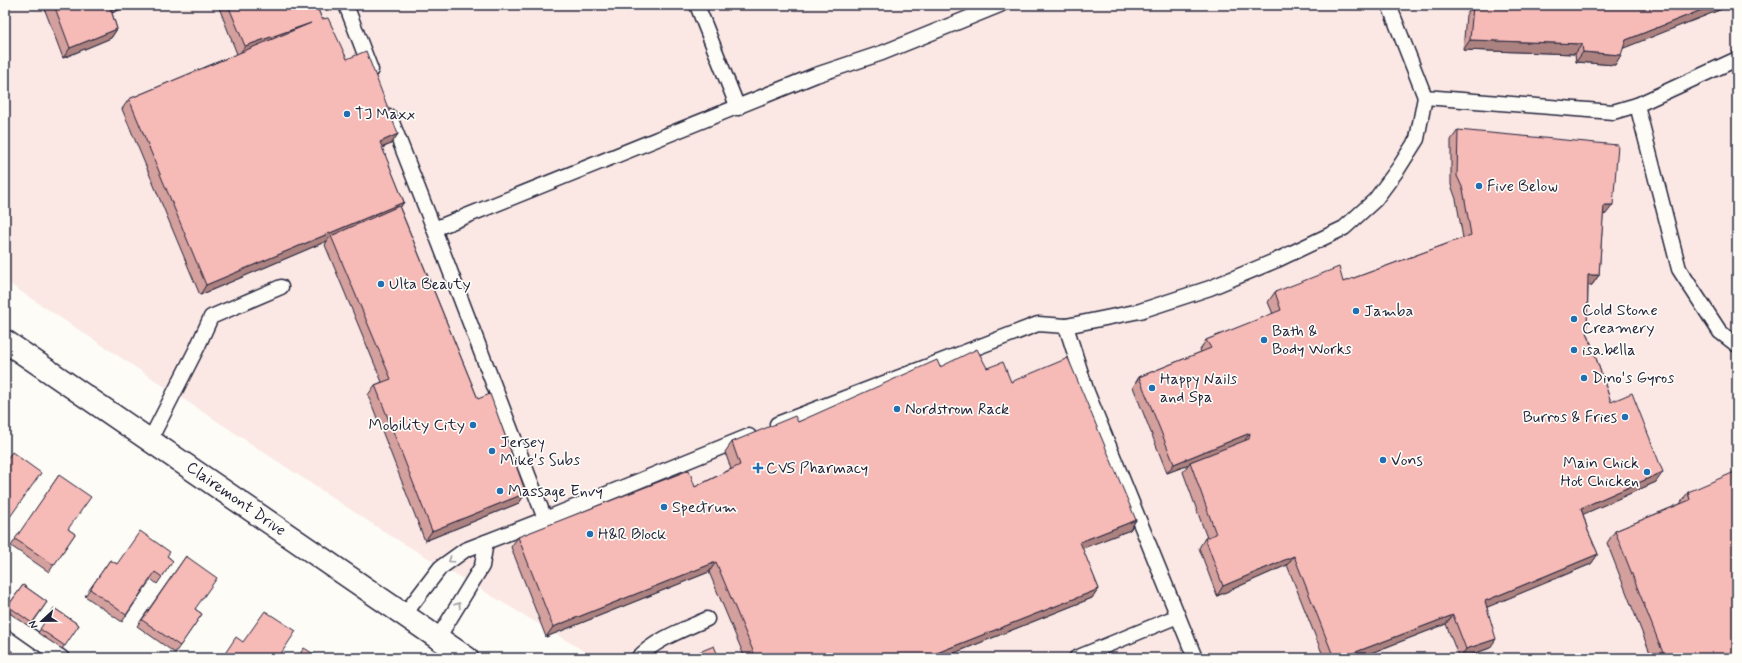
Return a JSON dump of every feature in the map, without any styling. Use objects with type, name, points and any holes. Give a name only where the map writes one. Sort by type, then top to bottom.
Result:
[{"type":"main road","name":"Clairemont Drive","points":[[5,341],[467,658]]},
{"type":"lane","points":[[346,5],[375,79]]},
{"type":"lane","points":[[697,5],[738,108]]},
{"type":"lane","points":[[434,229],[738,108],[816,75],[889,50],[1000,5]]},
{"type":"lane","points":[[404,615],[440,568],[465,550],[764,430],[1038,324],[1066,326],[1140,311],[1210,288],[1277,260],[1344,228],[1375,200],[1398,169],[1416,138],[1425,97],[1389,5]]},
{"type":"lane","points":[[1425,97],[1613,112],[1637,105],[1737,59]]},
{"type":"lane","points":[[384,101],[545,519]]},
{"type":"lane","points":[[1637,105],[1679,269],[1720,332],[1737,345]]},
{"type":"lane","points":[[150,440],[197,348],[211,317],[281,287]]},
{"type":"lane","points":[[1066,326],[1087,392],[1195,658]]},
{"type":"lane","points":[[438,638],[482,566],[486,542]]},
{"type":"lane","points":[[1076,658],[1178,616]]},
{"type":"lane","points":[[5,618],[62,658]]},
{"type":"lane","points":[[638,658],[646,649],[671,635],[707,619]]},
{"type":"shaded area","points":[[5,5],[1737,5],[1737,658],[596,658],[386,533],[5,281]]},
{"type":"building","points":[[54,5],[115,5],[110,7],[117,29],[70,48]]},
{"type":"building","points":[[228,5],[316,5],[322,19],[328,18],[347,59],[366,51],[398,134],[380,142],[404,202],[206,285],[129,99],[311,23],[245,46]]},
{"type":"building","points":[[1481,5],[1714,5],[1626,40],[1621,55],[1583,52],[1582,44],[1470,40],[1473,6],[1481,7]]},
{"type":"building","name":"Vons","points":[[1458,130],[1618,145],[1613,205],[1604,205],[1599,275],[1588,275],[1587,332],[1611,402],[1632,393],[1663,472],[1581,508],[1588,531],[1598,554],[1485,601],[1496,639],[1466,649],[1453,615],[1340,658],[1334,658],[1294,556],[1223,586],[1205,538],[1216,534],[1190,462],[1249,439],[1250,433],[1174,464],[1139,377],[1211,348],[1206,340],[1281,310],[1275,292],[1339,267],[1343,282],[1471,235],[1463,189],[1457,176]]},
{"type":"building","points":[[399,206],[478,399],[490,394],[526,493],[432,531],[375,385],[391,379],[331,236]]},
{"type":"building","points":[[977,349],[987,368],[1003,362],[1011,382],[1068,358],[1136,520],[1080,542],[1099,589],[924,658],[756,658],[716,562],[553,627],[518,537],[689,470],[695,487],[740,465],[732,442],[795,416],[798,422],[937,360],[940,367]]},
{"type":"building","points":[[12,452],[41,473],[5,524],[5,462]]},
{"type":"building","points":[[1737,471],[1737,658],[1665,658],[1615,531],[1690,500],[1688,492]]},
{"type":"building","points":[[59,475],[91,497],[68,529],[75,534],[54,565],[15,539]]},
{"type":"building","points":[[140,531],[170,552],[167,556],[173,561],[162,577],[155,572],[126,615],[90,589],[110,560],[117,564]]},
{"type":"building","points":[[186,556],[217,578],[195,609],[202,614],[180,646],[142,620]]},
{"type":"building","points":[[23,585],[47,602],[32,623],[8,606]]},
{"type":"building","points":[[54,608],[79,625],[65,646],[40,629]]},
{"type":"building","points":[[265,611],[296,631],[278,658],[222,658],[236,637],[243,642]]},
{"type":"building","points":[[5,646],[13,652],[9,658],[5,658]]},
{"type":"building","points":[[714,646],[719,658],[693,658],[692,655]]},
{"type":"building","points":[[304,648],[320,658],[297,658]]},
{"type":"place","name":"TJ Maxx","points":[[347,114]]},
{"type":"place","name":"Five Below","points":[[1479,186]]},
{"type":"place","name":"Ulta Beauty","points":[[381,284]]},
{"type":"place","name":"Jamba","points":[[1356,311]]},
{"type":"place","name":"Cold Stone Creamery","points":[[1574,319]]},
{"type":"place","name":"Bath & Body Works","points":[[1264,340]]},
{"type":"place","name":"isa.bella","points":[[1574,350]]},
{"type":"place","name":"Dino's Gyros","points":[[1584,378]]},
{"type":"place","name":"Happy Nails and Spa","points":[[1152,388]]},
{"type":"place","name":"Nordstrom Rack","points":[[897,409]]},
{"type":"place","name":"Burros & Fries","points":[[1625,417]]},
{"type":"place","name":"Mobility City","points":[[473,425]]},
{"type":"place","name":"Jersey Mike's Subs","points":[[492,451]]},
{"type":"place","name":"Vons","points":[[1383,460]]},
{"type":"place","name":"CVS Pharmacy","points":[[758,468]]},
{"type":"place","name":"Main Chick Hot Chicken","points":[[1647,472]]},
{"type":"place","name":"Massage Envy","points":[[500,491]]},
{"type":"place","name":"Spectrum","points":[[664,507]]},
{"type":"place","name":"H&R Block","points":[[590,534]]}]
